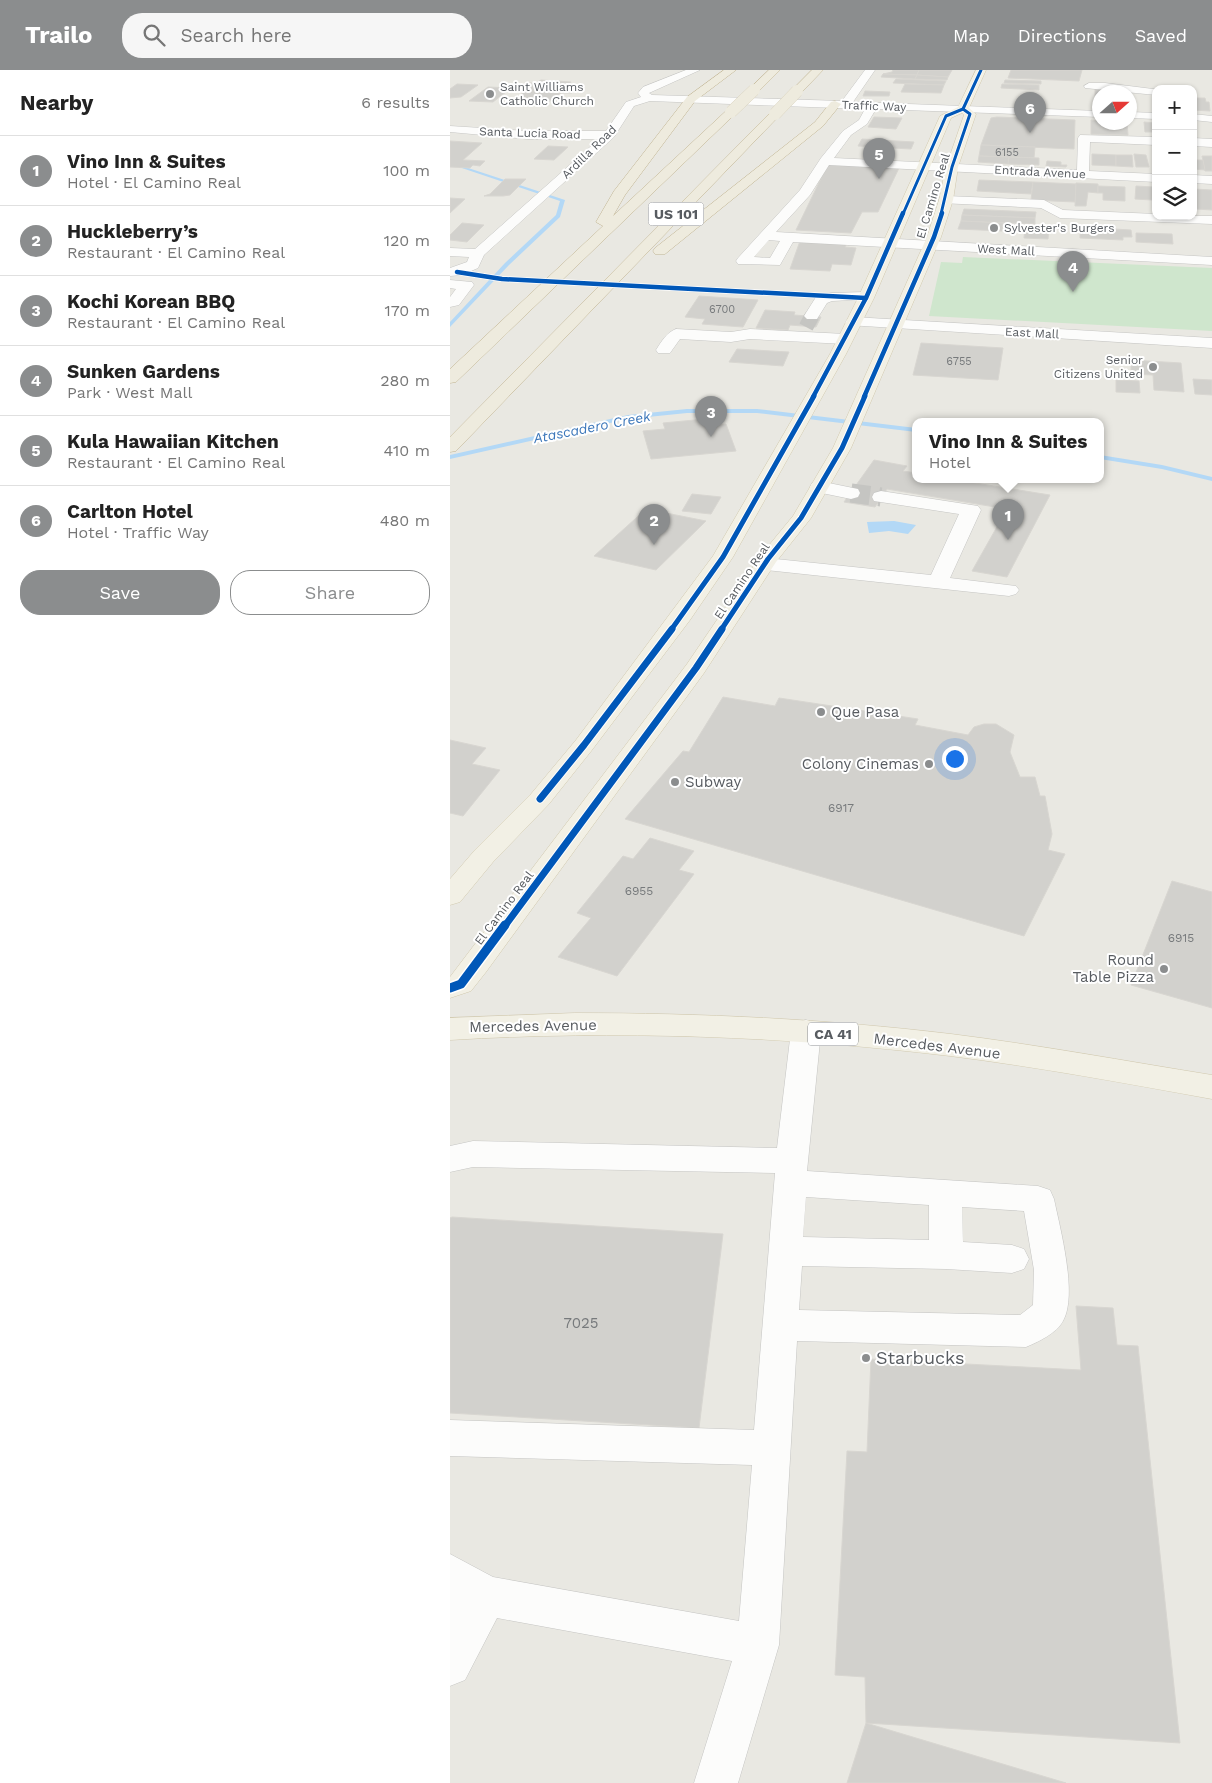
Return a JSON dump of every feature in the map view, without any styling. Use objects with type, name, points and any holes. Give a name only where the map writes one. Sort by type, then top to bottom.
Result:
[{"type":"highway","points":[[589,246],[618,194],[691,99],[731,70]]},
{"type":"highway","name":"US 101","points":[[450,378],[774,70]]},
{"type":"highway","name":"US 101","points":[[450,447],[818,70]]},
{"type":"highway","points":[[578,315],[762,170],[840,104]]},
{"type":"main road","points":[[963,109],[981,70]]},
{"type":"main road","name":"El Camino Real","points":[[450,896],[484,856],[546,791],[584,745],[672,630],[723,557],[838,354],[867,296],[946,116],[963,109],[970,114],[970,117],[952,167],[946,200],[930,246],[853,422],[819,488],[801,518],[766,564],[696,668],[482,957],[461,984],[450,988]]},
{"type":"main road","name":"Mercedes Avenue","points":[[450,1029],[492,1026],[660,1024],[806,1031],[950,1045],[1212,1088]]},
{"type":"street","points":[[649,98],[643,93],[647,89],[695,70]]},
{"type":"street","points":[[840,104],[870,70]]},
{"type":"street","points":[[1135,79],[1152,91]]},
{"type":"street","points":[[1087,96],[1107,85],[1152,93]]},
{"type":"street","name":"Traffic Way","points":[[649,98],[963,109],[1087,96],[1092,103]]},
{"type":"street","name":"Ardilla Road","points":[[450,272],[457,272],[473,265],[478,253],[610,135],[630,104],[649,98]]},
{"type":"street","points":[[789,237],[774,262],[743,261],[805,192],[847,132],[863,122],[873,106]]},
{"type":"street","points":[[1137,115],[1152,116]]},
{"type":"street","name":"Santa Lucia Road","points":[[450,129],[513,134],[610,135]]},
{"type":"street","points":[[1083,175],[1084,138],[1152,141]]},
{"type":"street","points":[[1197,142],[1212,143]]},
{"type":"street","points":[[828,157],[904,156]]},
{"type":"street","name":"Entrada Avenue","points":[[828,157],[924,166],[1152,178]]},
{"type":"street","points":[[1197,179],[1212,180]]},
{"type":"street","points":[[946,200],[1044,204],[1060,214],[1212,220]]},
{"type":"street","name":"West Mall","points":[[765,236],[1212,261]]},
{"type":"street","points":[[450,252],[478,253]]},
{"type":"street","points":[[450,284],[467,285],[454,302],[450,302]]},
{"type":"street","points":[[810,325],[821,300],[831,297],[867,296]]},
{"type":"street","name":"East Mall","points":[[853,322],[1212,343]]},
{"type":"street","points":[[664,350],[676,334],[731,338],[810,325],[845,339]]},
{"type":"street","points":[[731,338],[740,344],[838,354]]},
{"type":"street","points":[[819,488],[851,493]]},
{"type":"street","points":[[881,497],[971,510],[938,582]]},
{"type":"street","points":[[766,564],[1009,590]]},
{"type":"street","points":[[716,1783],[758,1645],[791,1172],[806,1031]]},
{"type":"street","points":[[450,1159],[473,1154],[791,1172],[945,1193],[1038,1199],[1051,1270],[1050,1312],[1026,1330],[780,1325]]},
{"type":"street","points":[[945,1193],[946,1255]]},
{"type":"street","points":[[786,1251],[946,1255],[1012,1259]]},
{"type":"street","points":[[450,1438],[772,1448]]},
{"type":"street","points":[[450,1574],[471,1606],[758,1645]]},
{"type":"street","points":[[450,1666],[471,1606]]},
{"type":"green space","points":[[963,257],[1212,268],[1212,331],[929,316],[941,262],[962,263]]},
{"type":"water","points":[[894,521],[916,525],[908,534],[889,531],[869,533],[867,522]]},
{"type":"building","points":[[893,70],[919,70],[917,75],[883,74]]},
{"type":"building","points":[[919,70],[952,70],[948,77],[917,75]]},
{"type":"building","points":[[1011,70],[1082,70],[1079,81],[1008,78]]},
{"type":"building","points":[[883,74],[917,75],[915,79],[881,77]]},
{"type":"building","points":[[917,75],[948,77],[947,80],[915,79]]},
{"type":"building","points":[[896,79],[946,81],[944,85],[893,83]]},
{"type":"building","points":[[541,80],[571,82],[569,85],[579,86],[572,93],[561,93],[553,100],[544,103],[516,102],[516,99],[525,91],[516,90],[525,83],[536,83]]},
{"type":"building","points":[[1005,80],[1041,81],[1041,84],[1004,83]]},
{"type":"building","points":[[457,84],[478,85],[461,97],[450,98],[450,89]]},
{"type":"building","points":[[905,84],[944,85],[941,93],[901,92]]},
{"type":"building","points":[[1002,84],[1039,85],[1039,90],[1001,88]]},
{"type":"building","name":"Saint Williams Catholic Church","points":[[488,87],[511,88],[493,102],[469,101]]},
{"type":"building","points":[[865,91],[890,92],[889,96],[863,96]]},
{"type":"building","points":[[1197,98],[1205,98],[1206,102],[1209,102],[1210,111],[1197,110]]},
{"type":"building","points":[[874,117],[902,118],[896,129],[868,127]]},
{"type":"building","points":[[991,118],[1075,120],[1074,149],[981,145]]},
{"type":"building","points":[[1091,120],[1092,130],[1128,130],[1128,135],[1091,134]]},
{"type":"building","points":[[1144,122],[1152,123],[1152,132],[1145,132]]},
{"type":"building","points":[[862,139],[914,142],[911,149],[858,146]]},
{"type":"building","points":[[450,141],[482,143],[463,160],[485,161],[480,166],[473,165],[470,168],[450,167]]},
{"type":"building","points":[[981,145],[1035,147],[1034,158],[979,156]]},
{"type":"building","points":[[548,146],[568,147],[554,160],[534,159]]},
{"type":"building","points":[[1092,154],[1116,155],[1116,166],[1092,165]]},
{"type":"building","points":[[1134,154],[1146,155],[1149,167],[1136,167]]},
{"type":"building","points":[[1116,155],[1132,155],[1133,167],[1116,166]]},
{"type":"building","points":[[979,156],[1009,157],[1008,164],[978,162]]},
{"type":"building","points":[[1202,156],[1212,156],[1212,171],[1205,171]]},
{"type":"building","points":[[1009,157],[1039,158],[1039,165],[1008,164]]},
{"type":"building","points":[[1197,160],[1203,160],[1205,170],[1197,169]]},
{"type":"building","points":[[1047,161],[1061,162],[1061,165],[1067,165],[1066,167],[1046,166]]},
{"type":"building","points":[[828,164],[899,168],[878,212],[862,212],[851,233],[796,230]]},
{"type":"building","points":[[505,179],[526,179],[510,195],[484,196],[490,194]]},
{"type":"building","points":[[979,180],[1033,182],[1031,194],[977,191]]},
{"type":"building","points":[[1033,182],[1076,184],[1075,202],[1031,200]]},
{"type":"building","points":[[1076,183],[1098,184],[1098,193],[1088,192],[1086,206],[1075,206]]},
{"type":"building","points":[[1098,186],[1125,187],[1125,201],[1103,200],[1103,193],[1098,193]]},
{"type":"building","points":[[1136,186],[1152,187],[1152,200],[1135,199]]},
{"type":"building","points":[[1197,189],[1212,190],[1212,210],[1197,209]]},
{"type":"building","points":[[450,198],[465,199],[450,213]]},
{"type":"building","points":[[964,209],[1036,212],[1035,218],[962,215]]},
{"type":"building","points":[[962,215],[1035,218],[1035,224],[961,221]]},
{"type":"building","points":[[961,221],[1003,223],[1002,231],[958,229]]},
{"type":"building","points":[[462,223],[484,225],[467,242],[450,240],[450,235]]},
{"type":"building","points":[[1025,226],[1049,227],[1048,239],[1024,238]]},
{"type":"building","points":[[1080,227],[1131,230],[1132,237],[1123,237],[1123,240],[1080,238]]},
{"type":"building","points":[[1136,233],[1172,234],[1173,244],[1136,242]]},
{"type":"building","points":[[800,241],[847,243],[845,247],[856,248],[851,265],[832,264],[830,271],[790,269]]},
{"type":"building","points":[[699,296],[758,300],[743,327],[702,324],[705,319],[685,317]]},
{"type":"building","points":[[765,310],[795,312],[794,315],[821,317],[816,327],[790,325],[788,330],[756,328]]},
{"type":"building","points":[[921,343],[1003,348],[998,380],[913,375]]},
{"type":"building","points":[[737,349],[789,352],[783,366],[729,362]]},
{"type":"building","points":[[1131,360],[1181,363],[1184,392],[1154,390],[1153,375],[1131,374]]},
{"type":"building","points":[[1193,379],[1212,380],[1212,395],[1195,394]]},
{"type":"building","points":[[1116,380],[1139,381],[1140,393],[1116,392]]},
{"type":"building","points":[[705,419],[708,426],[726,424],[736,451],[651,459],[643,431],[665,429],[663,423]]},
{"type":"building","points":[[874,460],[907,466],[903,471],[912,472],[912,483],[975,483],[1050,495],[1007,577],[972,571],[1007,509],[887,489],[875,507],[844,502]]},
{"type":"building","points":[[692,494],[721,497],[711,514],[682,511]]},
{"type":"building","points":[[646,509],[706,521],[656,570],[594,556]]},
{"type":"building","points":[[723,697],[775,706],[779,698],[918,719],[915,725],[968,735],[974,727],[984,724],[996,724],[1014,735],[1010,752],[1020,777],[1035,777],[1040,796],[1045,796],[1052,834],[1048,850],[1065,854],[1024,936],[625,819],[683,751],[689,752]]},
{"type":"building","points":[[450,740],[486,748],[472,764],[500,770],[463,816],[450,813]]},
{"type":"building","points":[[650,838],[694,851],[679,870],[694,874],[617,976],[558,957],[591,918],[577,913],[623,856],[633,859]]},
{"type":"building","points":[[1172,881],[1212,892],[1212,1008],[1131,985]]},
{"type":"building","points":[[450,1218],[723,1234],[699,1428],[450,1413]]},
{"type":"building","points":[[1076,1306],[1113,1308],[1117,1345],[1138,1346],[1180,1743],[866,1723],[865,1677],[835,1675],[847,1451],[867,1452],[871,1359],[1081,1370]]},
{"type":"building","points":[[866,1723],[1066,1783],[847,1783]]},
{"type":"waterway","points":[[450,163],[563,200],[558,216],[507,264],[450,325]]},
{"type":"waterway","name":"Atascadero Creek","points":[[450,457],[628,417],[687,411],[757,411],[912,430]]},
{"type":"waterway","name":"Atascadero Creek","points":[[1104,458],[1162,467],[1212,479]]},
{"type":"tunnel","points":[[806,327],[812,316]]},
{"type":"tunnel","points":[[851,493],[881,497]]},
{"type":"cycle path","points":[[540,799],[584,745],[666,637],[723,557],[838,354],[866,298],[946,116],[963,109],[981,70]]},
{"type":"cycle path","points":[[450,988],[461,984],[476,965],[696,668],[768,559],[801,518],[842,448],[934,237],[946,200],[952,167],[970,114],[963,109]]},
{"type":"cycle path","points":[[457,272],[502,279],[866,298]]},
{"type":"place","name":"Saint Williams Catholic Church","points":[[490,94]]},
{"type":"place","name":"Carlton Hotel","points":[[1030,133]]},
{"type":"place","name":"Kula Hawaiian Kitchen","points":[[879,179]]},
{"type":"place","name":"Sylvester's Burgers","points":[[994,228]]},
{"type":"place","name":"Sunken Gardens","points":[[1073,292]]},
{"type":"place","name":"Senior Citizens United","points":[[1153,367]]},
{"type":"place","name":"Kochi Korean BBQ","points":[[711,437]]},
{"type":"place","name":"Vino Inn & Suites","points":[[1008,540]]},
{"type":"place","name":"Huckleberry’s","points":[[654,545]]},
{"type":"place","name":"Que Pasa","points":[[821,712]]},
{"type":"place","name":"Colony Cinemas","points":[[929,764]]},
{"type":"place","name":"Subway","points":[[675,782]]},
{"type":"place","name":"Round Table Pizza","points":[[1164,969]]},
{"type":"place","name":"Starbucks","points":[[866,1358]]}]
